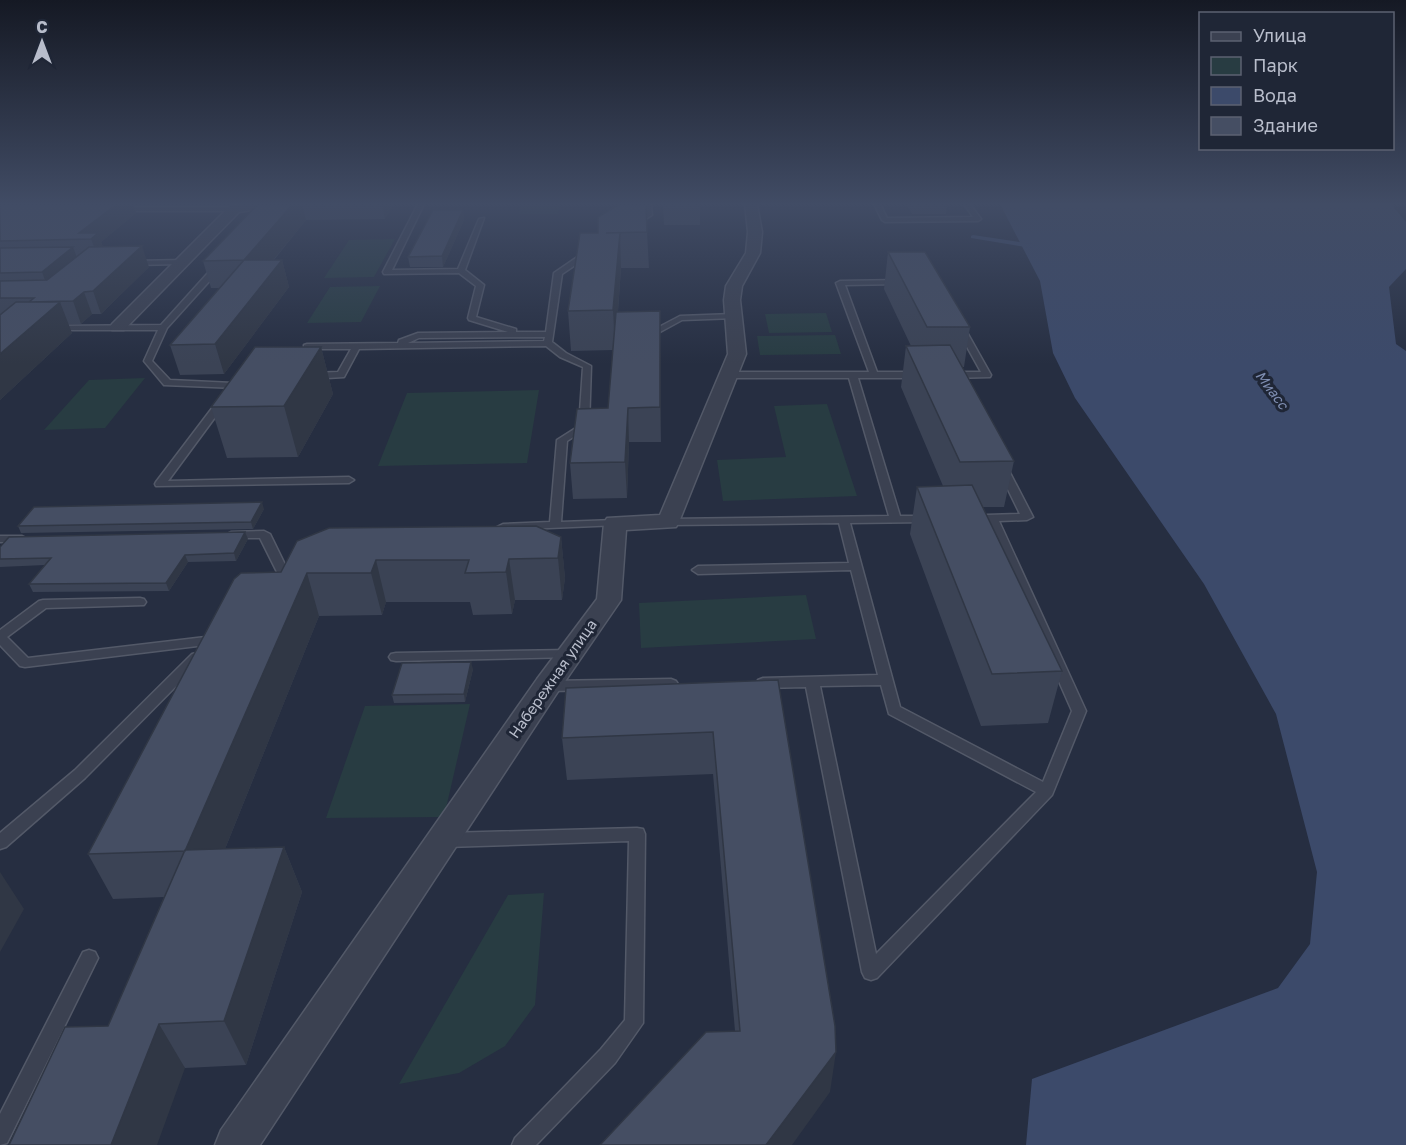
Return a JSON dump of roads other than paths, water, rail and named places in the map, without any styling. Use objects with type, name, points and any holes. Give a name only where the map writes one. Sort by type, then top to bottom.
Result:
[{"type":"street","points":[[118,327],[187,257]]},
{"type":"street","points":[[615,523],[668,522],[737,354],[732,300],[734,286],[750,257]]},
{"type":"street","name":"Набережная улица","points":[[236,1145],[547,686],[609,600],[615,523]]},
{"type":"lane","points":[[227,257],[163,327],[148,361],[167,382],[233,386]]},
{"type":"lane","points":[[394,257],[387,272],[461,271],[480,285],[472,318],[523,334],[549,338],[563,355],[587,366],[584,427],[562,440],[555,524]]},
{"type":"lane","points":[[461,271],[466,257]]},
{"type":"lane","points":[[549,338],[558,273],[582,257]]},
{"type":"lane","points":[[128,263],[182,262]]},
{"type":"lane","points":[[874,375],[840,283],[911,282]]},
{"type":"lane","points":[[637,340],[680,318],[733,316]]},
{"type":"lane","points":[[954,378],[987,375],[958,323]]},
{"type":"lane","points":[[49,328],[163,327]]},
{"type":"lane","points":[[392,346],[418,336],[523,334]]},
{"type":"lane","points":[[306,347],[392,346],[549,338]]},
{"type":"lane","points":[[296,376],[341,375],[356,347]]},
{"type":"lane","points":[[728,375],[933,375]]},
{"type":"lane","points":[[853,375],[895,519]]},
{"type":"lane","points":[[240,377],[160,484],[349,480]]},
{"type":"lane","points":[[971,518],[1027,517],[997,456]]},
{"type":"lane","points":[[812,682],[871,972],[1047,791],[1079,711],[992,518]]},
{"type":"lane","points":[[668,522],[938,519]]},
{"type":"lane","points":[[844,520],[894,710],[1047,791]]},
{"type":"lane","points":[[486,528],[615,523]]},
{"type":"lane","points":[[222,535],[264,534],[286,579]]},
{"type":"lane","points":[[0,539],[35,538]]},
{"type":"lane","points":[[698,570],[856,566]]},
{"type":"lane","points":[[0,842],[80,774],[219,636],[25,663],[0,637],[43,604],[140,602]]},
{"type":"lane","points":[[396,657],[570,654]]},
{"type":"lane","points":[[743,683],[885,680]]},
{"type":"lane","points":[[547,686],[686,684]]},
{"type":"lane","points":[[444,840],[637,834],[634,1023],[608,1056],[522,1145]]},
{"type":"lane","points":[[0,1136],[89,958]]},
{"type":"water","name":"Миасс","points":[[1028,257],[1406,257],[1406,269],[1389,287],[1396,344],[1406,351],[1406,1145],[1026,1145],[1032,1079],[1278,988],[1310,944],[1317,872],[1276,714],[1204,584],[1075,398],[1053,353],[1040,281]]}]
